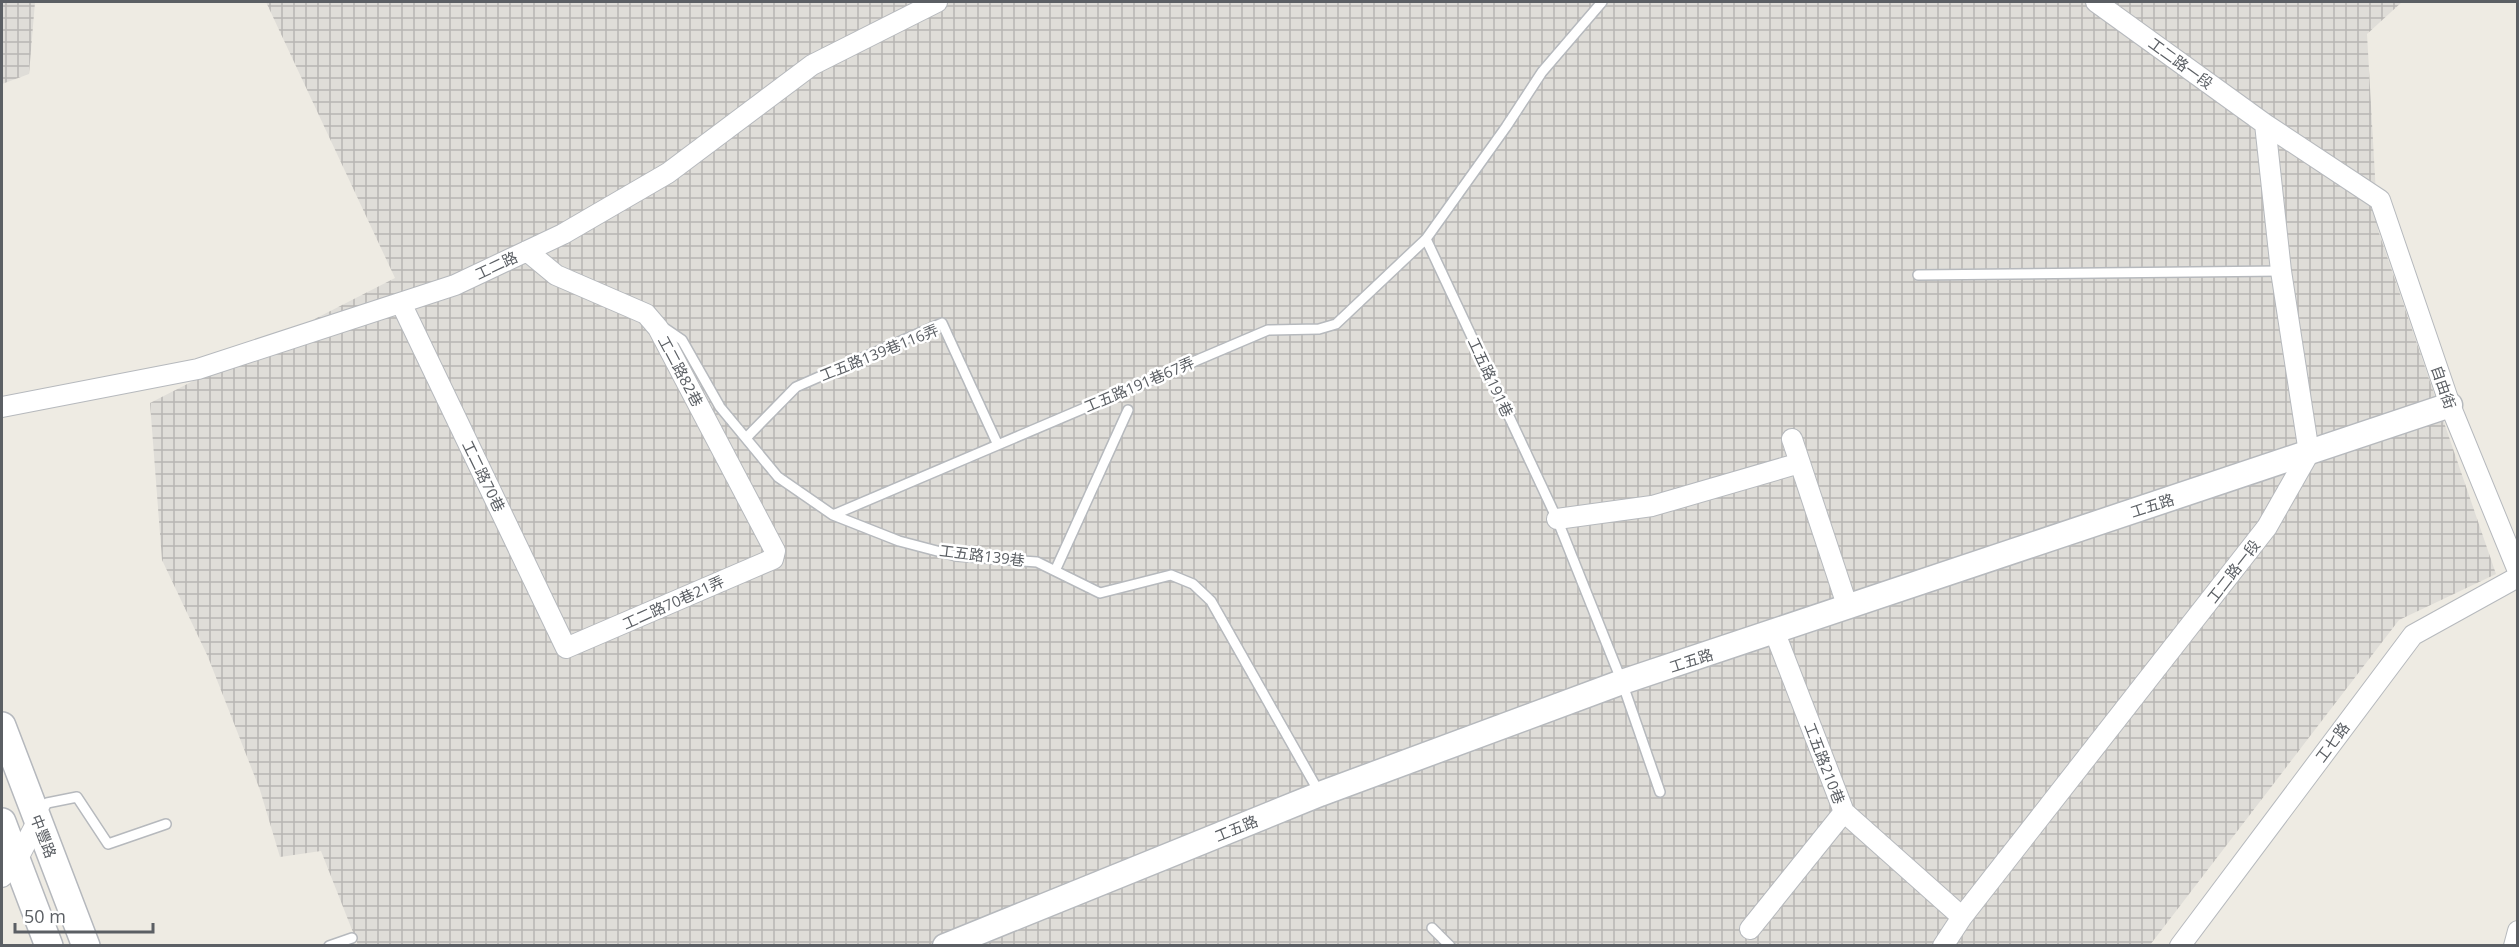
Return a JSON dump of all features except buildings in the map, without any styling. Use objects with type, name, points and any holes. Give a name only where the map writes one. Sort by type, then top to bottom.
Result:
[{"type":"main road","name":"中豐路","points":[[2,726],[86,945]]},
{"type":"main road","points":[[2,822],[9,869],[49,945]]},
{"type":"street","name":"工二路","points":[[2,407],[198,369],[455,285],[563,234],[668,173],[812,65],[937,2]]},
{"type":"street","name":"工二路一段","points":[[2096,2],[2265,124],[2380,200]]},
{"type":"street","points":[[2265,124],[2281,270],[2310,453]]},
{"type":"street","name":"自由街","points":[[2380,200],[2450,405],[2511,543],[2517,571]]},
{"type":"street","points":[[526,251],[556,275],[646,314]]},
{"type":"street","name":"工二路70巷","points":[[401,303],[566,648]]},
{"type":"street","name":"工二路82巷","points":[[646,314],[658,328],[775,551]]},
{"type":"street","name":"工五路","points":[[945,945],[971,941],[1320,794],[1622,682],[1775,633],[1847,605],[2450,405]]},
{"type":"street","points":[[1792,438],[1847,605]]},
{"type":"street","name":"工二路一段","points":[[1943,945],[1962,917],[2267,527],[2310,453]]},
{"type":"street","points":[[1557,519],[1652,506],[1800,463]]},
{"type":"street","name":"工二路70巷21弄","points":[[566,648],[772,559],[775,551]]},
{"type":"street","name":"工七路","points":[[2180,945],[2413,635],[2517,576]]},
{"type":"street","name":"工五路210巷","points":[[1775,633],[1844,812],[1962,917]]},
{"type":"street","points":[[1750,929],[1844,812]]},
{"type":"street","points":[[9,869],[38,820]]},
{"type":"street","points":[[2514,945],[2517,931]]},
{"type":"lane","points":[[1426,239],[1506,127],[1542,72],[1602,2]]},
{"type":"lane","name":"工五路191巷67弄","points":[[832,514],[1268,330],[1319,329],[1336,324],[1426,239]]},
{"type":"lane","name":"工五路191巷","points":[[1426,239],[1557,519],[1622,682],[1660,792]]},
{"type":"lane","points":[[1918,276],[2281,270]]},
{"type":"lane","name":"工五路139巷","points":[[646,314],[682,340],[720,407],[778,477],[832,514],[899,541],[956,556],[1037,562],[1100,593],[1171,575],[1193,584],[1211,601],[1320,794]]},
{"type":"lane","name":"工五路139巷116弄","points":[[746,438],[796,387],[942,323],[998,442]]},
{"type":"lane","points":[[1055,571],[1128,410]]},
{"type":"lane","points":[[38,820],[47,803],[77,797],[108,844],[166,824]]},
{"type":"lane","points":[[1432,928],[1450,945]]},
{"type":"lane","points":[[329,945],[352,938]]},
{"type":"shaded area","points":[[2,2],[35,2],[29,74],[2,84]]},
{"type":"shaded area","points":[[266,2],[2402,2],[2367,34],[2378,230],[2496,574],[2399,620],[2150,945],[358,945],[321,851],[280,857],[260,790],[208,657],[162,560],[150,403],[395,278]]}]
